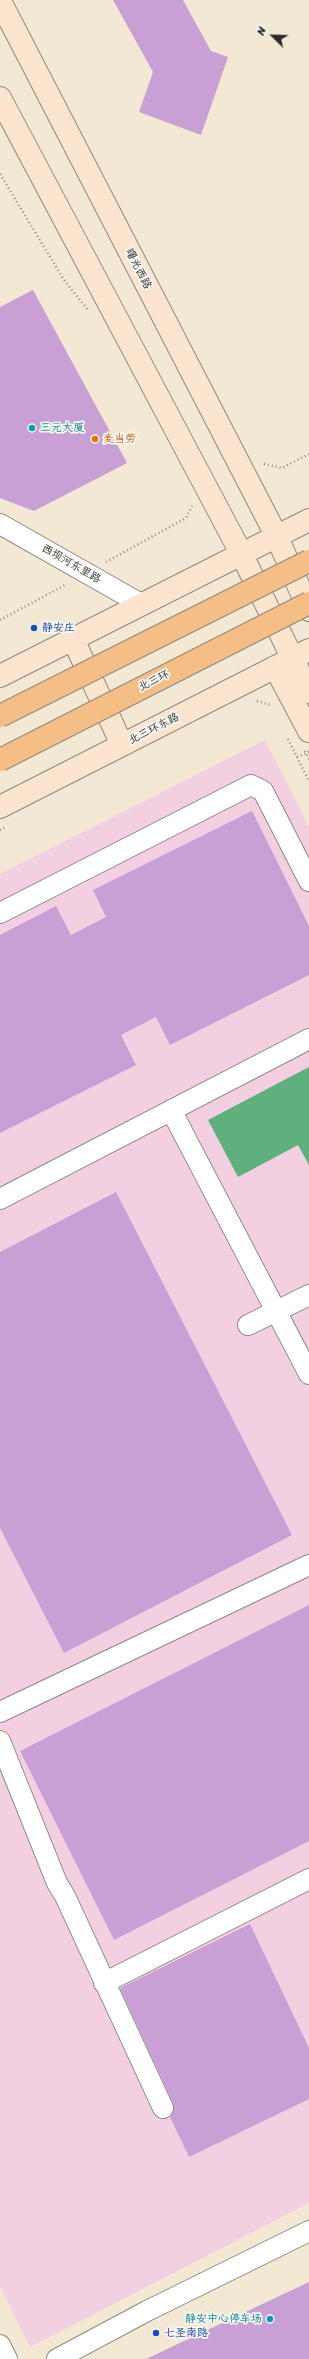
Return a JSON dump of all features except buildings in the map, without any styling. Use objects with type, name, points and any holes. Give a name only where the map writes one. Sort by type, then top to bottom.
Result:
[{"type":"highway","points":[[0,716],[309,560]]},
{"type":"highway","name":"北三环","points":[[0,760],[309,603]]},
{"type":"main road","name":"曙光西路","points":[[0,1],[277,537],[309,610]]},
{"type":"main road","points":[[0,98],[241,553],[309,692]]},
{"type":"main road","points":[[0,676],[309,520]]},
{"type":"main road","points":[[73,639],[122,745]]},
{"type":"main road","points":[[292,659],[301,737]]},
{"type":"main road","name":"北三环东路","points":[[4,817],[122,745],[292,659]]},
{"type":"street","name":"西坝河东里路","points":[[0,524],[141,604]]},
{"type":"street","points":[[0,913],[251,785],[263,791],[309,881]]},
{"type":"street","points":[[0,1199],[309,1039]]},
{"type":"street","points":[[171,1110],[309,1374]]},
{"type":"street","points":[[248,1325],[309,1296]]},
{"type":"street","points":[[0,1712],[309,1565]]},
{"type":"street","points":[[0,1741],[57,1883],[65,1896],[163,2108]]},
{"type":"street","points":[[104,1983],[309,1879]]},
{"type":"street","points":[[57,2359],[147,2311],[309,2231]]},
{"type":"street","points":[[0,2345],[7,2359]]},
{"type":"path","points":[[0,174],[64,280],[92,316]]},
{"type":"path","points":[[261,458],[265,465],[282,468],[309,454]]},
{"type":"path","points":[[0,620],[186,518],[192,506],[191,498]]},
{"type":"path","points":[[252,704],[259,700],[271,705],[274,711]]},
{"type":"path","points":[[309,759],[301,737],[286,736],[309,781]]},
{"type":"path","points":[[297,758],[309,752]]},
{"type":"path","points":[[0,830],[4,817]]},
{"type":"shaded area","points":[[265,740],[309,827],[309,2203],[30,2347],[0,2286],[0,874]]},
{"type":"green space","points":[[309,1067],[309,1165],[298,1145],[238,1177],[208,1120]]},
{"type":"place","name":"三元大厦","points":[[32,428]]},
{"type":"place","name":"麦当劳","points":[[95,439]]},
{"type":"place","name":"静安庄","points":[[34,628]]},
{"type":"place","name":"静安中心停车场","points":[[270,2319]]},
{"type":"place","name":"七圣南路","points":[[156,2333]]}]
